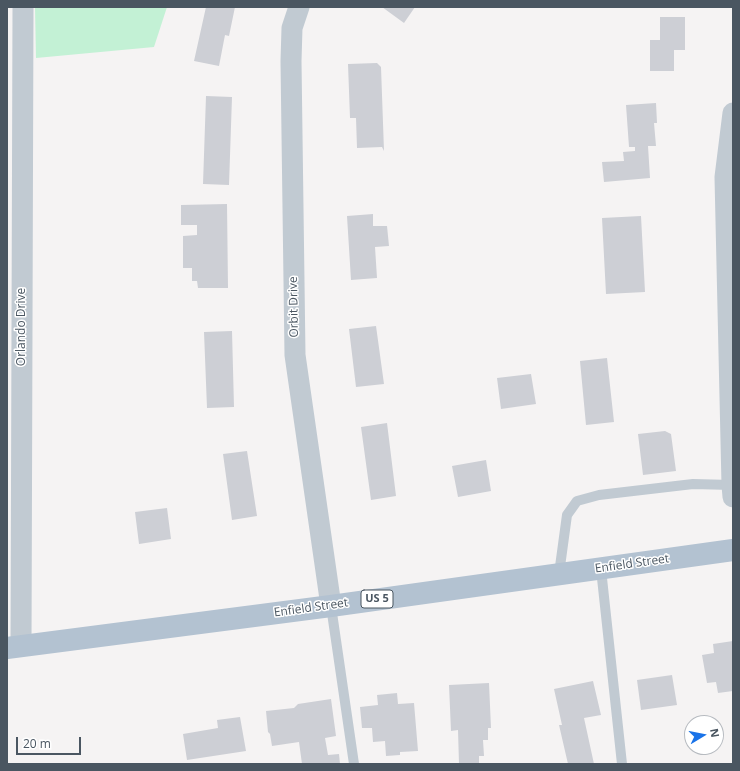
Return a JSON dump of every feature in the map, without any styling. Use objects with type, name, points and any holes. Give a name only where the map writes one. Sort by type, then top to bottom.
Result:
[{"type":"main road","name":"Enfield Street","points":[[14,647],[331,606],[733,550]]},
{"type":"street","name":"Orlando Drive","points":[[14,647],[14,273],[23,7]]},
{"type":"street","name":"Orbit Drive","points":[[299,7],[292,28],[291,61],[295,356],[331,606]]},
{"type":"street","points":[[732,491],[725,177],[733,113]]},
{"type":"lane","points":[[559,574],[567,515],[577,501],[599,495],[693,484],[732,491]]},
{"type":"lane","points":[[601,569],[622,764]]},
{"type":"lane","points":[[331,606],[354,764]]},
{"type":"green space","points":[[35,7],[167,7],[154,47],[36,58]]},
{"type":"building","points":[[206,7],[235,7],[229,36],[225,35],[219,66],[194,61]]},
{"type":"building","points":[[382,7],[415,7],[404,23]]},
{"type":"building","points":[[660,17],[685,17],[685,50],[674,50],[674,71],[650,71],[650,40],[660,40]]},
{"type":"building","points":[[377,63],[381,67],[384,151],[382,147],[357,148],[356,118],[350,118],[348,64]]},
{"type":"building","points":[[206,96],[232,97],[229,185],[203,184]]},
{"type":"building","points":[[656,103],[657,123],[654,123],[656,146],[648,146],[650,178],[604,182],[602,162],[624,161],[623,152],[635,151],[635,147],[629,147],[626,105]]},
{"type":"building","points":[[227,204],[228,288],[198,288],[197,281],[192,281],[192,268],[183,268],[183,236],[197,235],[197,225],[181,225],[181,205]]},
{"type":"building","points":[[373,214],[373,226],[387,226],[389,246],[375,247],[377,278],[351,280],[347,216]]},
{"type":"building","points":[[641,216],[645,292],[606,294],[602,218]]},
{"type":"building","points":[[376,326],[384,384],[356,387],[349,329]]},
{"type":"building","points":[[232,331],[234,407],[207,408],[204,332]]},
{"type":"building","points":[[607,358],[614,422],[586,425],[580,361]]},
{"type":"building","points":[[531,374],[536,404],[501,409],[497,378]]},
{"type":"building","points":[[387,423],[396,496],[371,500],[361,427]]},
{"type":"building","points":[[665,431],[671,434],[676,471],[643,475],[638,434]]},
{"type":"building","points":[[247,451],[257,516],[232,520],[223,454]]},
{"type":"building","points":[[486,460],[491,491],[458,497],[452,466]]},
{"type":"building","points":[[167,508],[171,539],[139,544],[135,512]]},
{"type":"building","points":[[733,641],[733,691],[718,693],[716,682],[707,683],[702,655],[714,653],[713,644]]},
{"type":"building","points":[[672,675],[677,705],[641,710],[637,680]]},
{"type":"building","points":[[593,681],[601,715],[584,718],[594,764],[568,764],[559,725],[562,725],[554,689]]},
{"type":"building","points":[[489,683],[491,728],[488,728],[488,740],[483,740],[484,756],[479,756],[479,764],[459,764],[458,730],[451,731],[449,685]]},
{"type":"building","points":[[397,693],[398,704],[414,703],[418,751],[400,752],[400,755],[386,756],[385,741],[373,742],[372,728],[362,728],[360,707],[378,705],[377,695]]},
{"type":"building","points":[[331,699],[336,736],[325,738],[328,755],[339,754],[340,764],[302,764],[299,742],[272,746],[270,734],[268,732],[266,711],[294,708],[298,704]]},
{"type":"building","points":[[240,717],[246,751],[187,760],[183,734],[218,728],[217,720]]}]
